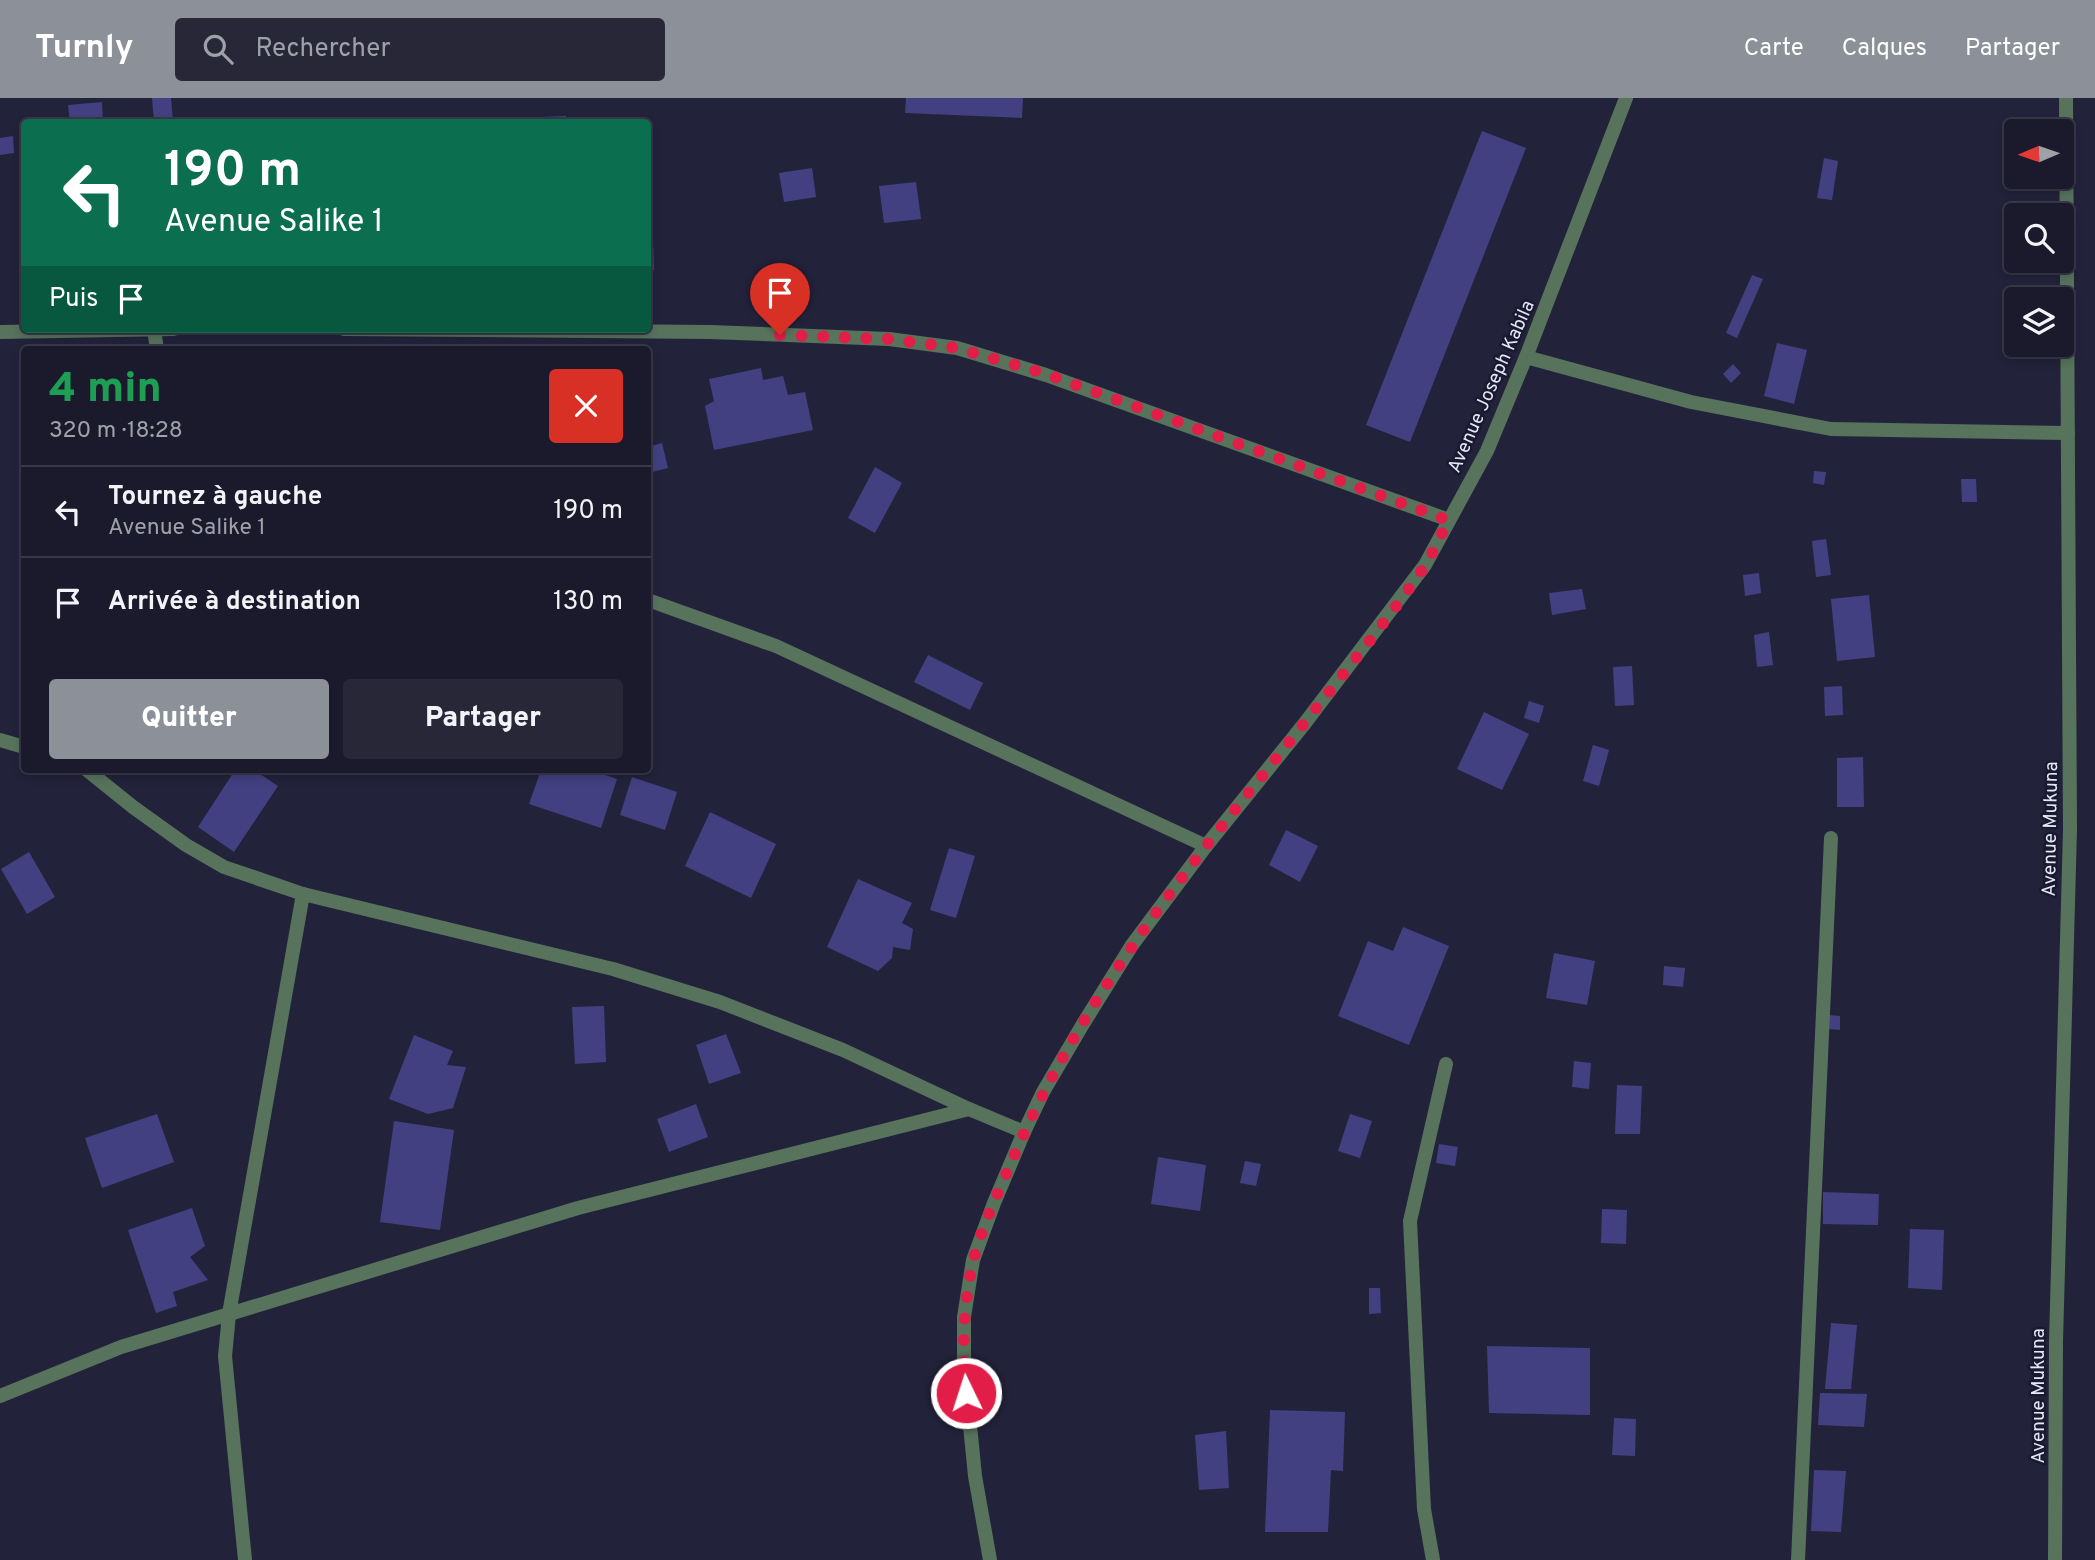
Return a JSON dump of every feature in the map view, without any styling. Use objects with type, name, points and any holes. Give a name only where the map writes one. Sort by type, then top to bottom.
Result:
[{"type":"street","name":"Avenue Joseph Kabila","points":[[990,1560],[974,1462],[964,1365],[964,1317],[973,1260],[1024,1132],[1043,1092],[1132,945],[1426,565],[1487,451],[1626,98]]},
{"type":"street","name":"Avenue Mukuna","points":[[2055,1560],[2056,1342],[2070,830],[2066,98]]},
{"type":"street","points":[[0,332],[21,332]]},
{"type":"street","points":[[651,332],[889,339],[957,348],[1046,374],[1448,520]]},
{"type":"street","points":[[1526,357],[1690,402],[1831,429],[2068,433]]},
{"type":"street","points":[[651,601],[776,646],[1206,846]]},
{"type":"street","points":[[0,740],[21,746]]},
{"type":"street","points":[[91,773],[186,845],[224,867],[303,894],[613,969],[720,1002],[843,1050],[1024,1132]]},
{"type":"street","points":[[1798,1560],[1832,838]]},
{"type":"street","points":[[245,1560],[226,1356],[229,1314],[303,894]]},
{"type":"street","points":[[1433,1560],[1424,1508],[1410,1221],[1446,1064]]},
{"type":"street","points":[[0,1396],[121,1347],[578,1208],[969,1109]]},
{"type":"building","points":[[152,98],[171,98],[173,119],[154,119]]},
{"type":"building","points":[[906,98],[1023,98],[1022,118],[905,113]]},
{"type":"building","points":[[102,102],[103,119],[70,119],[68,105]]},
{"type":"building","points":[[566,116],[566,119],[539,119]]},
{"type":"building","points":[[1482,131],[1526,148],[1410,442],[1366,425]]},
{"type":"building","points":[[13,136],[14,153],[0,155],[0,138]]},
{"type":"building","points":[[1824,158],[1838,161],[1832,200],[1817,198]]},
{"type":"building","points":[[812,168],[816,197],[784,202],[779,173]]},
{"type":"building","points":[[916,182],[921,219],[884,223],[879,186]]},
{"type":"building","points":[[651,208],[652,208],[654,270],[651,270]]},
{"type":"building","points":[[1752,275],[1763,279],[1737,338],[1726,333]]},
{"type":"building","points":[[1777,343],[1807,350],[1794,404],[1764,396]]},
{"type":"building","points":[[1733,364],[1741,373],[1731,383],[1723,374]]},
{"type":"building","points":[[761,368],[763,380],[783,376],[788,395],[805,392],[813,430],[714,450],[705,406],[714,401],[709,379]]},
{"type":"building","points":[[662,443],[668,468],[651,472],[651,446]]},
{"type":"building","points":[[875,467],[902,483],[875,533],[848,518]]},
{"type":"building","points":[[1814,471],[1826,472],[1824,485],[1813,483]]},
{"type":"building","points":[[1961,479],[1976,479],[1977,502],[1962,502]]},
{"type":"building","points":[[1826,539],[1831,575],[1816,577],[1812,541]]},
{"type":"building","points":[[1759,573],[1761,593],[1745,596],[1743,575]]},
{"type":"building","points":[[1582,589],[1586,609],[1552,615],[1549,593]]},
{"type":"building","points":[[1869,595],[1875,657],[1837,661],[1831,599]]},
{"type":"building","points":[[1769,632],[1773,665],[1757,667],[1754,635]]},
{"type":"building","points":[[928,655],[983,683],[970,710],[914,682]]},
{"type":"building","points":[[1632,666],[1634,705],[1615,706],[1613,667]]},
{"type":"building","points":[[1842,686],[1843,715],[1825,716],[1824,687]]},
{"type":"building","points":[[1529,701],[1544,706],[1539,723],[1524,718]]},
{"type":"building","points":[[1484,712],[1529,734],[1502,790],[1457,769]]},
{"type":"building","points":[[1593,745],[1609,750],[1599,786],[1583,781]]},
{"type":"building","points":[[1863,757],[1864,807],[1837,807],[1837,758]]},
{"type":"building","points":[[233,773],[258,773],[278,786],[234,852],[198,827]]},
{"type":"building","points":[[540,773],[600,773],[617,779],[601,828],[529,804]]},
{"type":"building","points":[[632,777],[677,792],[665,830],[620,815]]},
{"type":"building","points":[[710,812],[776,844],[751,898],[685,866]]},
{"type":"building","points":[[1286,830],[1318,846],[1300,882],[1269,865]]},
{"type":"building","points":[[949,848],[975,856],[956,918],[930,910]]},
{"type":"building","points":[[29,852],[55,897],[27,914],[1,869]]},
{"type":"building","points":[[858,879],[912,903],[902,923],[913,929],[910,950],[893,947],[892,958],[878,971],[827,947]]},
{"type":"building","points":[[1403,927],[1449,946],[1409,1045],[1338,1016],[1368,941],[1393,951]]},
{"type":"building","points":[[1554,953],[1595,961],[1587,1005],[1546,998]]},
{"type":"building","points":[[1664,966],[1685,968],[1683,987],[1663,985]]},
{"type":"building","points":[[604,1006],[606,1062],[575,1064],[572,1007]]},
{"type":"building","points":[[1829,1015],[1840,1016],[1840,1030],[1829,1029]]},
{"type":"building","points":[[726,1034],[741,1073],[709,1084],[696,1045]]},
{"type":"building","points":[[414,1035],[453,1051],[447,1065],[466,1067],[453,1108],[428,1114],[389,1099]]},
{"type":"building","points":[[1574,1061],[1591,1063],[1589,1089],[1572,1087]]},
{"type":"building","points":[[1617,1085],[1642,1086],[1640,1134],[1615,1134]]},
{"type":"building","points":[[696,1104],[708,1137],[669,1152],[657,1119]]},
{"type":"building","points":[[157,1114],[174,1162],[102,1188],[85,1138]]},
{"type":"building","points":[[1350,1114],[1372,1121],[1360,1158],[1338,1151]]},
{"type":"building","points":[[394,1121],[454,1130],[440,1230],[380,1222]]},
{"type":"building","points":[[1439,1144],[1458,1147],[1455,1166],[1436,1163]]},
{"type":"building","points":[[1158,1157],[1206,1165],[1200,1211],[1151,1204]]},
{"type":"building","points":[[1245,1161],[1261,1164],[1256,1186],[1240,1183]]},
{"type":"building","points":[[1823,1192],[1879,1194],[1878,1225],[1823,1224]]},
{"type":"building","points":[[192,1208],[205,1246],[190,1257],[208,1280],[173,1292],[177,1306],[156,1313],[128,1230]]},
{"type":"building","points":[[1602,1209],[1627,1210],[1626,1244],[1601,1243]]},
{"type":"building","points":[[1910,1229],[1944,1230],[1942,1290],[1908,1288]]},
{"type":"building","points":[[1369,1288],[1380,1288],[1381,1313],[1369,1314]]},
{"type":"building","points":[[1831,1323],[1857,1325],[1851,1389],[1825,1389]]},
{"type":"building","points":[[1487,1346],[1590,1348],[1590,1415],[1489,1413]]},
{"type":"building","points":[[1820,1393],[1867,1394],[1864,1427],[1818,1425]]},
{"type":"building","points":[[1270,1410],[1345,1412],[1343,1471],[1331,1470],[1328,1532],[1265,1532]]},
{"type":"building","points":[[1614,1418],[1636,1419],[1635,1456],[1612,1455]]},
{"type":"building","points":[[1226,1431],[1229,1488],[1199,1490],[1195,1435]]},
{"type":"building","points":[[1814,1470],[1846,1471],[1841,1532],[1811,1531]]},
{"type":"route","points":[[780,335],[889,339],[957,348],[1046,374],[1448,520],[1426,565],[1400,600],[1206,846],[1132,945],[1043,1092],[994,1203],[973,1260],[964,1317],[966,1393]]}]
